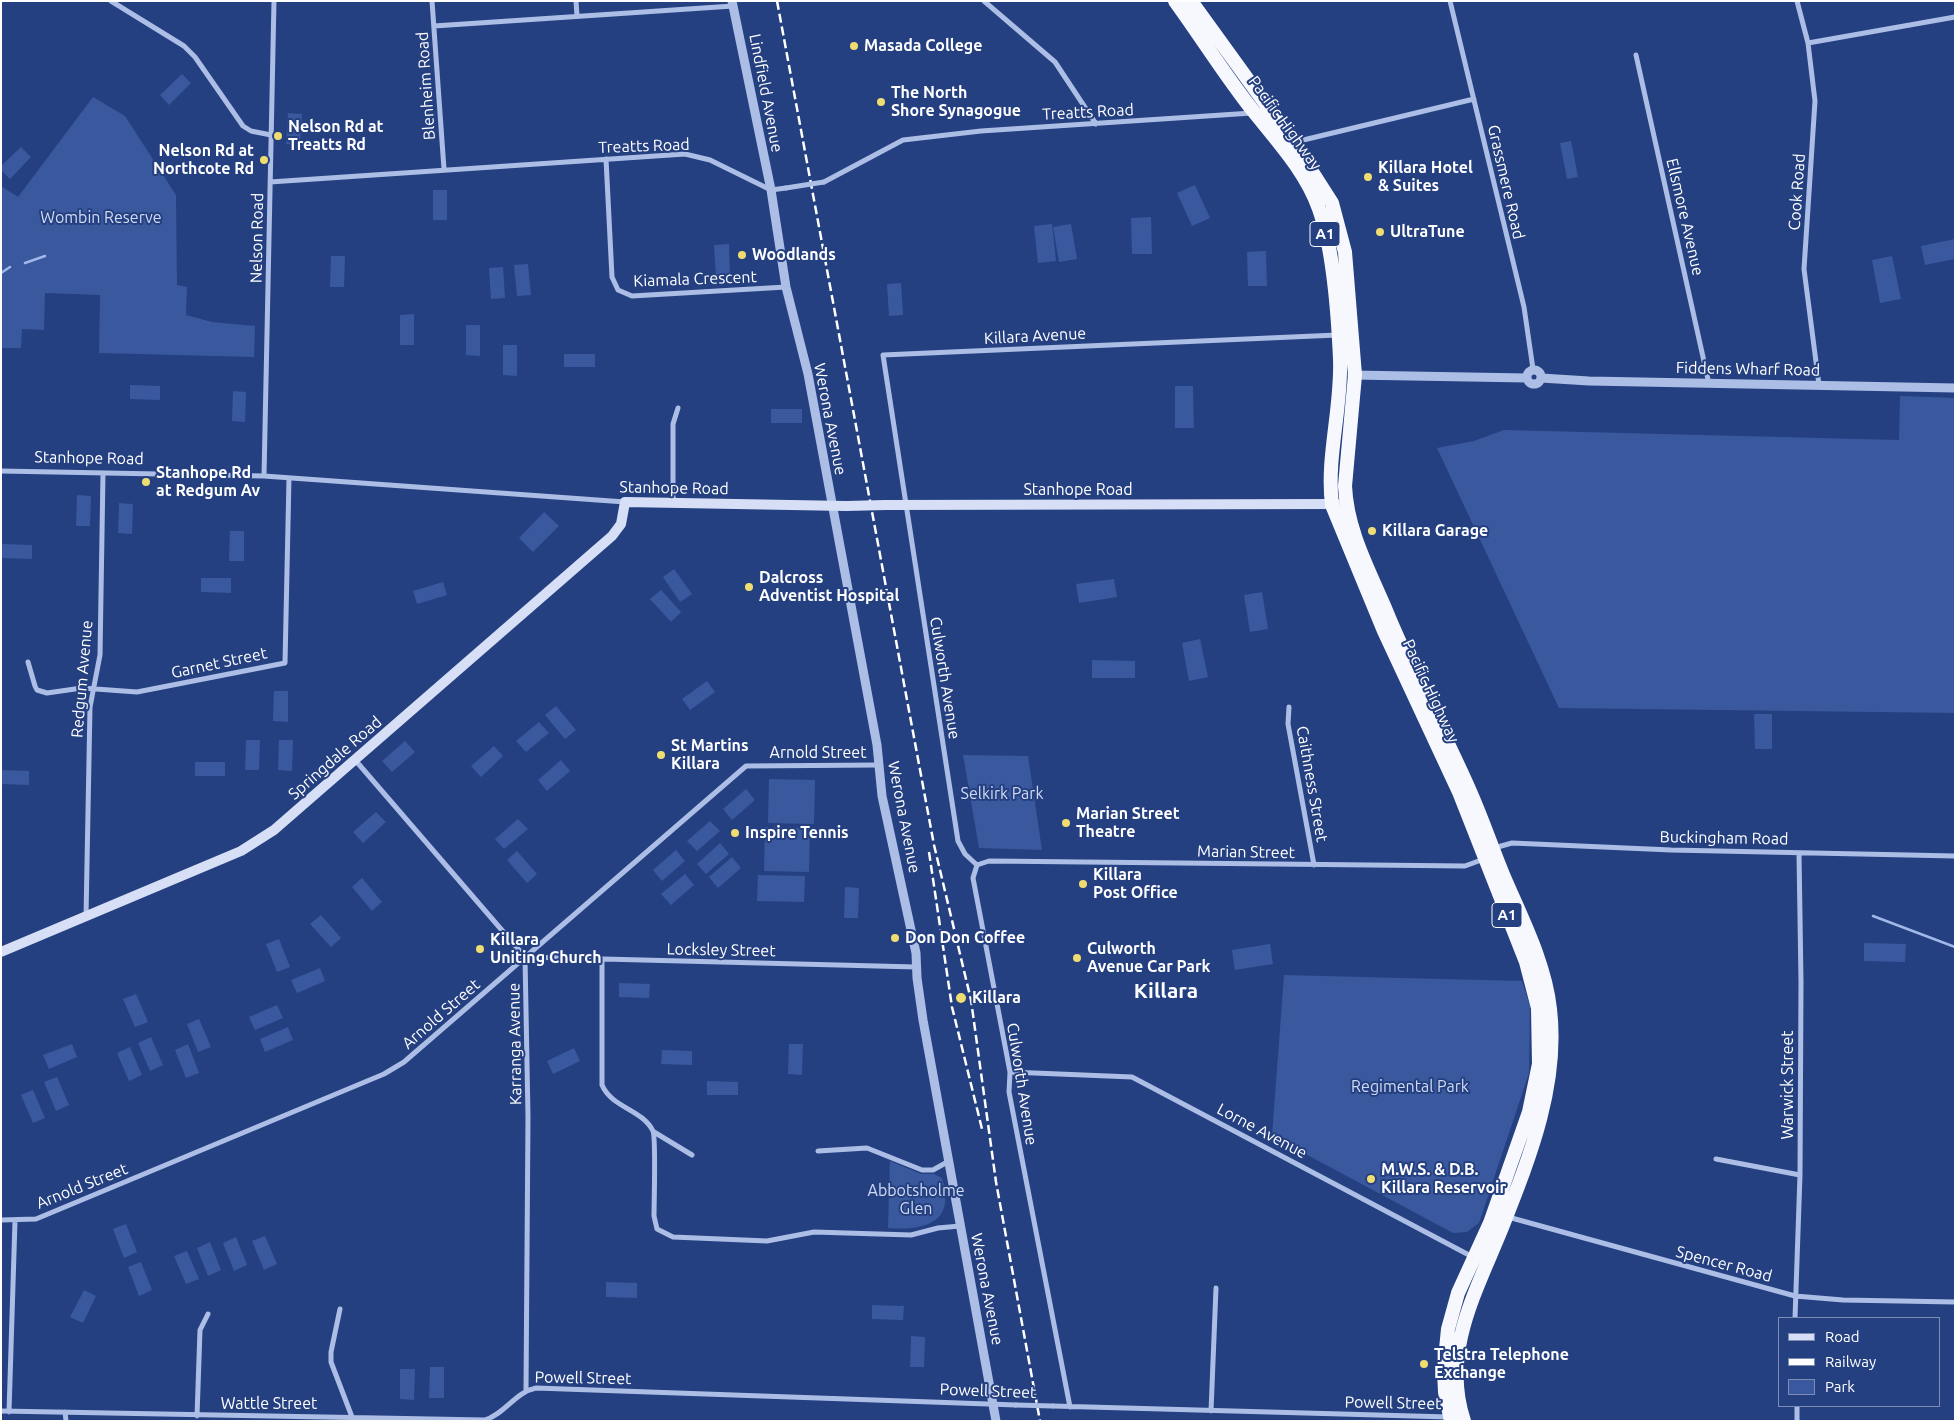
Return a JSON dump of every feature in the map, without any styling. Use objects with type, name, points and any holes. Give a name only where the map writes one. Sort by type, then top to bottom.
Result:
[{"type":"highway","name":"Pacific Highway","points":[[1175,1],[1260,109],[1293,142],[1328,195],[1340,227],[1345,252],[1355,375],[1346,479],[1346,503],[1352,530],[1393,629],[1470,789],[1489,854],[1532,978],[1538,1008],[1539,1064],[1533,1097],[1487,1265],[1471,1299],[1462,1333],[1457,1376],[1458,1393],[1464,1421]]},
{"type":"highway","name":"Pacific Highway","points":[[1191,1],[1308,185],[1319,209],[1329,252],[1339,335],[1340,375],[1329,486],[1332,505],[1384,631],[1489,854]]},
{"type":"highway","name":"Pacific Highway","points":[[1450,1419],[1444,1370],[1448,1328],[1456,1299],[1474,1259],[1500,1215]]},
{"type":"main road","name":"Stanhope Road","points":[[625,502],[846,506],[905,504],[1332,505],[1346,503]]},
{"type":"main road","name":"Springdale Road","points":[[1,952],[241,851],[274,830],[356,761],[612,536],[621,524],[625,502]]},
{"type":"street","points":[[111,1],[184,46],[195,57],[243,126],[251,131],[271,135]]},
{"type":"street","name":"Nelson Road","points":[[264,476],[274,1]]},
{"type":"street","name":"Blenheim Road","points":[[432,1],[444,170]]},
{"type":"street","points":[[576,1],[577,16]]},
{"type":"street","points":[[984,1],[1055,62],[1096,124]]},
{"type":"street","name":"Grassmere Road","points":[[1450,1],[1524,306],[1534,369]]},
{"type":"street","name":"Cook Road","points":[[1796,1],[1808,43],[1815,101],[1804,269],[1819,384]]},
{"type":"street","points":[[434,26],[733,4]]},
{"type":"street","name":"Lindfield Avenue","points":[[733,4],[771,190]]},
{"type":"street","points":[[1808,43],[1955,17]]},
{"type":"street","name":"Ellsmore Avenue","points":[[1636,55],[1709,384]]},
{"type":"street","points":[[1293,142],[1474,99]]},
{"type":"street","name":"Treatts Road","points":[[270,182],[685,154],[710,160],[771,190],[824,182],[903,140],[981,130],[1096,124],[1260,109]]},
{"type":"street","name":"Kiamala Crescent","points":[[606,159],[612,277],[618,290],[632,296],[786,287]]},
{"type":"street","name":"Werona Avenue","points":[[771,190],[786,287],[808,374],[877,744],[878,765],[916,953],[916,967],[924,1020],[996,1421]]},
{"type":"street","name":"Killara Avenue","points":[[905,504],[883,355],[1339,335]]},
{"type":"street","points":[[1534,369],[1539,372],[1542,378],[1534,384],[1529,382],[1527,378],[1528,372],[1534,369]]},
{"type":"street","points":[[1340,375],[1527,378]]},
{"type":"street","name":"Fiddens Wharf Road","points":[[1542,378],[1709,384],[1819,384],[1955,388]]},
{"type":"street","points":[[673,503],[673,424],[678,408]]},
{"type":"street","name":"Stanhope Road","points":[[1,471],[264,476],[625,502]]},
{"type":"street","name":"Redgum Avenue","points":[[86,916],[90,707],[100,655],[104,473]]},
{"type":"street","name":"Garnet Street","points":[[93,689],[136,692],[285,663],[289,478]]},
{"type":"street","name":"Culworth Avenue","points":[[905,504],[958,841],[965,854],[977,865],[972,878],[1010,1072],[1008,1092],[1070,1407]]},
{"type":"street","points":[[28,662],[35,686],[42,692],[93,689]]},
{"type":"street","name":"Caithness Street","points":[[1289,707],[1288,724],[1314,865]]},
{"type":"street","points":[[356,761],[525,957]]},
{"type":"street","name":"Arnold Street","points":[[1,1220],[36,1219],[384,1074],[404,1062],[746,766],[878,765]]},
{"type":"street","name":"Buckingham Road","points":[[1489,854],[1512,843],[1799,853],[1955,856]]},
{"type":"street","name":"Warwick Street","points":[[1795,1317],[1800,1175],[1801,982],[1799,853]]},
{"type":"street","name":"Marian Street","points":[[977,865],[989,861],[1465,866],[1489,854]]},
{"type":"street","name":"Locksley Street","points":[[525,957],[916,967]]},
{"type":"street","name":"Karranga Avenue","points":[[525,957],[528,1117],[526,1390]]},
{"type":"street","points":[[602,960],[602,1085],[606,1094],[644,1120],[654,1132],[692,1155]]},
{"type":"street","name":"Lorne Avenue","points":[[1010,1072],[1132,1077],[1487,1265]]},
{"type":"street","points":[[654,1132],[655,1222],[657,1229],[673,1237],[767,1242],[814,1232],[911,1235],[938,1228],[960,1226]]},
{"type":"street","points":[[818,1151],[867,1148],[922,1170],[933,1170],[950,1160]]},
{"type":"street","points":[[1716,1159],[1800,1175]]},
{"type":"street","name":"Spencer Road","points":[[1500,1215],[1795,1296],[1844,1300],[1955,1302]]},
{"type":"street","points":[[9,1412],[15,1221]]},
{"type":"street","points":[[1210,1410],[1216,1288]]},
{"type":"street","points":[[340,1310],[330,1352],[331,1362],[352,1417]]},
{"type":"street","points":[[197,1416],[200,1330],[208,1314]]},
{"type":"street","name":"Powell Street","points":[[526,1390],[536,1388],[684,1392],[1450,1419]]},
{"type":"street","name":"Wattle Street","points":[[1,1412],[65,1412],[294,1419],[352,1417],[485,1420],[498,1414],[526,1390]]},
{"type":"street","points":[[1796,1407],[1797,1421]]},
{"type":"street","points":[[65,1412],[66,1421]]},
{"type":"green space","points":[[182,74],[191,83],[169,105],[160,95]]},
{"type":"green space","name":"Wombin Reserve","points":[[93,97],[125,116],[176,195],[177,285],[187,287],[186,315],[212,322],[255,326],[254,357],[99,353],[100,295],[45,293],[44,330],[22,329],[21,348],[1,348],[1,186],[18,197]]},
{"type":"green space","points":[[288,113],[302,114],[300,145],[286,144]]},
{"type":"green space","points":[[1571,141],[1578,177],[1567,179],[1560,143]]},
{"type":"green space","points":[[21,147],[31,157],[10,179],[1,170],[1,166]]},
{"type":"green space","points":[[1195,185],[1210,218],[1192,226],[1177,193]]},
{"type":"green space","points":[[433,190],[447,190],[447,220],[433,220]]},
{"type":"green space","points":[[1151,217],[1152,254],[1132,254],[1131,218]]},
{"type":"green space","points":[[1052,224],[1056,261],[1038,263],[1034,226]]},
{"type":"green space","points":[[1071,224],[1077,259],[1059,262],[1053,227]]},
{"type":"green space","points":[[1955,239],[1955,259],[1925,265],[1921,246]]},
{"type":"green space","points":[[729,244],[730,275],[716,276],[714,245]]},
{"type":"green space","points":[[1266,251],[1267,286],[1248,286],[1247,252]]},
{"type":"green space","points":[[331,256],[345,256],[344,287],[330,287]]},
{"type":"green space","points":[[1892,256],[1901,299],[1880,303],[1872,260]]},
{"type":"green space","points":[[528,264],[531,295],[517,296],[514,265]]},
{"type":"green space","points":[[503,267],[505,298],[491,299],[489,268]]},
{"type":"green space","points":[[901,283],[903,315],[889,316],[887,284]]},
{"type":"green space","points":[[414,314],[414,345],[400,345],[400,315]]},
{"type":"green space","points":[[466,325],[480,325],[480,356],[466,355]]},
{"type":"green space","points":[[503,345],[517,345],[517,376],[503,375]]},
{"type":"green space","points":[[564,354],[595,354],[595,367],[564,367]]},
{"type":"green space","points":[[130,385],[160,386],[160,400],[130,399]]},
{"type":"green space","points":[[1175,386],[1193,386],[1194,428],[1175,428]]},
{"type":"green space","points":[[233,391],[246,392],[245,422],[232,421]]},
{"type":"green space","points":[[1900,396],[1955,398],[1955,713],[1559,708],[1437,448],[1474,441],[1504,430],[1899,440]]},
{"type":"green space","points":[[771,409],[802,409],[802,423],[771,423]]},
{"type":"green space","points":[[77,495],[91,496],[90,526],[76,526]]},
{"type":"green space","points":[[119,503],[133,504],[132,534],[118,533]]},
{"type":"green space","points":[[544,512],[559,526],[533,552],[519,538]]},
{"type":"green space","points":[[230,531],[244,531],[244,561],[229,561]]},
{"type":"green space","points":[[1,544],[32,545],[32,559],[1,558]]},
{"type":"green space","points":[[674,569],[692,594],[680,602],[663,577]]},
{"type":"green space","points":[[201,578],[231,578],[231,593],[201,592]]},
{"type":"green space","points":[[1114,579],[1117,597],[1079,603],[1076,584]]},
{"type":"green space","points":[[443,582],[447,595],[417,604],[413,591]]},
{"type":"green space","points":[[661,590],[681,612],[671,622],[650,599]]},
{"type":"green space","points":[[1262,592],[1268,629],[1250,632],[1244,595]]},
{"type":"green space","points":[[1200,639],[1208,677],[1189,681],[1182,643]]},
{"type":"green space","points":[[1092,660],[1135,661],[1135,678],[1092,678]]},
{"type":"green space","points":[[707,681],[715,692],[690,710],[682,699]]},
{"type":"green space","points":[[274,691],[288,691],[288,722],[273,721]]},
{"type":"green space","points":[[556,706],[576,730],[565,739],[545,715]]},
{"type":"green space","points":[[1754,714],[1772,714],[1772,749],[1755,749]]},
{"type":"green space","points":[[539,722],[549,733],[526,752],[516,741]]},
{"type":"green space","points":[[246,740],[260,740],[259,770],[245,770]]},
{"type":"green space","points":[[279,740],[293,740],[292,771],[278,770]]},
{"type":"green space","points":[[405,741],[415,752],[392,772],[382,761]]},
{"type":"green space","points":[[494,746],[503,756],[481,777],[471,766]]},
{"type":"green space","name":"Selkirk Park","points":[[963,755],[1028,756],[1042,850],[979,848]]},
{"type":"green space","points":[[561,760],[570,771],[547,791],[538,780]]},
{"type":"green space","points":[[195,762],[225,762],[225,776],[195,776]]},
{"type":"green space","points":[[1,770],[29,771],[29,785],[1,784]]},
{"type":"green space","points":[[769,779],[815,780],[814,824],[768,823]]},
{"type":"green space","points":[[746,789],[755,800],[732,820],[723,809]]},
{"type":"green space","points":[[376,812],[386,822],[363,843],[353,832]]},
{"type":"green space","points":[[518,819],[528,829],[504,849],[495,839]]},
{"type":"green space","points":[[710,821],[720,831],[697,851],[687,841]]},
{"type":"green space","points":[[765,827],[810,828],[809,872],[764,871]]},
{"type":"green space","points":[[720,843],[729,854],[706,874],[697,864]]},
{"type":"green space","points":[[676,850],[685,861],[662,881],[653,870]]},
{"type":"green space","points":[[517,851],[537,874],[527,883],[507,860]]},
{"type":"green space","points":[[732,857],[741,868],[718,888],[709,877]]},
{"type":"green space","points":[[685,874],[694,885],[671,905],[661,894]]},
{"type":"green space","points":[[758,875],[805,876],[804,902],[757,901]]},
{"type":"green space","points":[[362,878],[382,902],[372,911],[352,887]]},
{"type":"green space","points":[[845,887],[859,888],[858,918],[844,918]]},
{"type":"green space","points":[[321,915],[341,938],[331,947],[310,924]]},
{"type":"green space","points":[[279,939],[290,967],[277,972],[266,944]]},
{"type":"green space","points":[[1864,943],[1906,944],[1905,962],[1864,961]]},
{"type":"green space","points":[[1270,944],[1273,964],[1235,970],[1232,950]]},
{"type":"green space","points":[[320,968],[325,981],[297,993],[291,980]]},
{"type":"green space","name":"Regimental Park","points":[[1284,975],[1522,981],[1530,1006],[1529,1073],[1479,1223],[1467,1232],[1453,1233],[1272,1136]]},
{"type":"green space","points":[[619,983],[650,984],[649,998],[619,997]]},
{"type":"green space","points":[[136,994],[148,1022],[135,1027],[123,999]]},
{"type":"green space","points":[[277,1005],[283,1018],[255,1030],[249,1017]]},
{"type":"green space","points":[[199,1019],[211,1047],[198,1052],[187,1024]]},
{"type":"green space","points":[[288,1027],[293,1040],[265,1052],[260,1039]]},
{"type":"green space","points":[[151,1037],[163,1065],[150,1071],[138,1043]]},
{"type":"green space","points":[[72,1044],[77,1057],[49,1069],[43,1055]]},
{"type":"green space","points":[[188,1044],[199,1073],[186,1078],[175,1050]]},
{"type":"green space","points":[[789,1044],[803,1044],[802,1075],[788,1074]]},
{"type":"green space","points":[[130,1047],[142,1075],[129,1081],[117,1053]]},
{"type":"green space","points":[[574,1048],[580,1061],[553,1074],[547,1061]]},
{"type":"green space","points":[[662,1050],[692,1051],[692,1065],[661,1064]]},
{"type":"green space","points":[[57,1077],[69,1105],[56,1111],[44,1082]]},
{"type":"green space","points":[[707,1081],[738,1082],[738,1095],[707,1095]]},
{"type":"green space","points":[[33,1090],[45,1118],[33,1123],[21,1095]]},
{"type":"green space","name":"Abbotsholme Glen","points":[[890,1161],[921,1174],[934,1174],[942,1178],[945,1205],[941,1214],[934,1221],[914,1228],[888,1228]]},
{"type":"green space","points":[[126,1224],[137,1252],[124,1258],[113,1229]]},
{"type":"green space","points":[[265,1236],[277,1264],[264,1270],[252,1241]]},
{"type":"green space","points":[[236,1237],[247,1265],[234,1271],[223,1243]]},
{"type":"green space","points":[[210,1242],[221,1270],[208,1276],[197,1248]]},
{"type":"green space","points":[[187,1251],[199,1279],[186,1284],[174,1256]]},
{"type":"green space","points":[[141,1262],[152,1290],[139,1296],[128,1267]]},
{"type":"green space","points":[[606,1282],[637,1283],[637,1298],[606,1297]]},
{"type":"green space","points":[[84,1290],[96,1296],[83,1323],[70,1317]]},
{"type":"green space","points":[[872,1305],[904,1306],[903,1320],[872,1319]]},
{"type":"green space","points":[[911,1336],[925,1337],[924,1367],[910,1367]]},
{"type":"green space","points":[[430,1367],[444,1367],[444,1398],[429,1398]]},
{"type":"green space","points":[[400,1369],[415,1369],[414,1400],[400,1399]]},
{"type":"waterway","points":[[25,263],[45,256]]},
{"type":"waterway","points":[[1,273],[10,267]]},
{"type":"waterway","points":[[1873,916],[1955,947]]},
{"type":"railway","points":[[777,1],[934,845],[971,1000],[996,1182],[1040,1421]]},
{"type":"railway","points":[[929,852],[952,1007],[982,1129]]},
{"type":"place","name":"Masada College","points":[[854,46]]},
{"type":"place","name":"The North Shore Synagogue","points":[[881,102]]},
{"type":"place","name":"Nelson Rd at Treatts Rd","points":[[278,136]]},
{"type":"place","name":"Nelson Rd at Northcote Rd","points":[[264,160]]},
{"type":"place","name":"Killara Hotel & Suites","points":[[1368,177]]},
{"type":"place","name":"UltraTune","points":[[1380,232]]},
{"type":"place","name":"Woodlands","points":[[742,255]]},
{"type":"place","name":"Stanhope Rd at Redgum Av","points":[[146,482]]},
{"type":"place","name":"Killara Garage","points":[[1372,531]]},
{"type":"place","name":"Dalcross Adventist Hospital","points":[[749,587]]},
{"type":"place","name":"St Martins Killara","points":[[661,755]]},
{"type":"place","name":"Marian Street Theatre","points":[[1066,823]]},
{"type":"place","name":"Inspire Tennis","points":[[735,833]]},
{"type":"place","name":"Killara Post Office","points":[[1083,884]]},
{"type":"place","name":"Don Don Coffee","points":[[895,938]]},
{"type":"place","name":"Killara Uniting Church","points":[[480,949]]},
{"type":"place","name":"Culworth Avenue Car Park","points":[[1077,958]]},
{"type":"place","name":"Killara","points":[[961,998]]},
{"type":"place","name":"M.W.S. & D.B. Killara Reservoir","points":[[1371,1179]]},
{"type":"place","name":"Telstra Telephone Exchange","points":[[1424,1364]]},
{"type":"district","name":"Killara","points":[[1166,991]]}]
